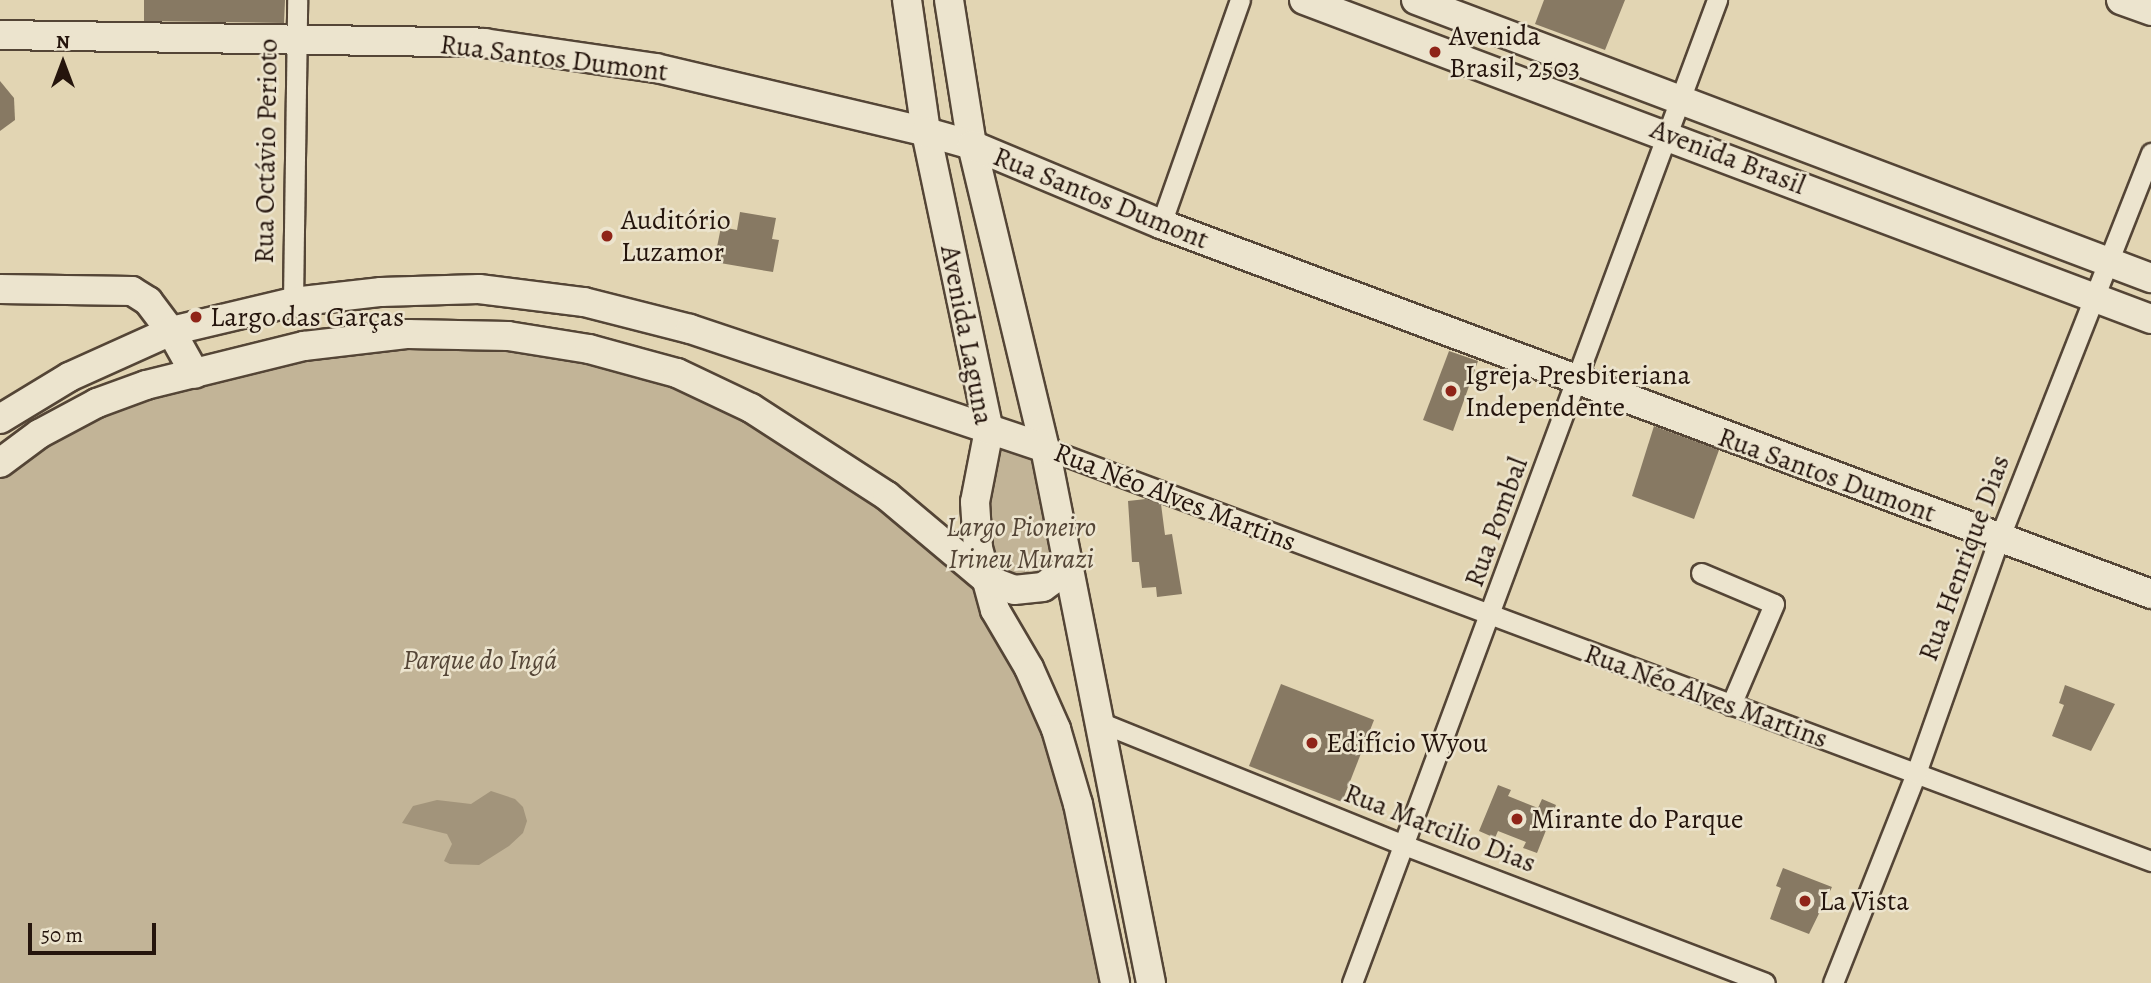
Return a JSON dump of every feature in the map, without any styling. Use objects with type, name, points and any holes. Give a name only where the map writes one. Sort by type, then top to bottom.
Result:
[{"type":"main road","name":"Avenida Laguna","points":[[907,0],[926,132],[989,430],[975,502],[978,548],[995,610],[1030,668],[1056,729],[1078,804],[1115,983]]},
{"type":"main road","name":"Avenida Laguna","points":[[950,0],[972,145],[1045,447],[1097,721],[1151,983]]},
{"type":"main road","name":"Avenida Brasil","points":[[1304,0],[1665,133],[2151,319]]},
{"type":"main road","name":"Avenida Brasil","points":[[1416,0],[2151,278]]},
{"type":"main road","points":[[2121,0],[2151,11]]},
{"type":"main road","name":"Rua Santos Dumont","points":[[0,36],[484,43],[625,62],[738,84],[926,132],[972,145],[1161,224],[2151,594]]},
{"type":"main road","points":[[0,289],[132,291],[148,301],[171,331],[195,374]]},
{"type":"main road","name":"Rua Néo Alves Martins","points":[[0,419],[69,377],[171,331],[293,302],[381,292],[479,289],[584,302],[791,359],[989,430],[1045,447]]},
{"type":"main road","points":[[0,463],[39,434],[97,403],[146,385],[304,346],[408,334],[508,336],[589,349],[677,373],[751,408],[887,496],[986,579],[1014,590],[1042,587],[1068,569]]},
{"type":"street","name":"Rua Octávio Perioto","points":[[293,302],[297,0]]},
{"type":"street","points":[[1161,224],[1240,0]]},
{"type":"street","name":"Rua Pombal","points":[[1352,983],[1491,618],[1665,133],[1717,0]]},
{"type":"street","name":"Rua Henrique Dias","points":[[1833,983],[1916,773],[1999,539],[2151,153]]},
{"type":"street","name":"Rua Néo Alves Martins","points":[[1045,447],[1491,618],[2151,861]]},
{"type":"street","points":[[1701,573],[1774,604],[1731,705]]},
{"type":"street","name":"Rua Marcilio Dias","points":[[1097,721],[1404,845],[1765,983]]},
{"type":"green space","name":"Parque do Ingá","points":[[408,334],[677,373],[985,578],[989,430],[1045,448],[1068,569],[1043,587],[987,579],[1029,668],[1115,983],[0,983],[0,472],[146,390]]},
{"type":"shaded area","points":[[491,791],[515,799],[523,807],[527,821],[523,833],[509,846],[479,865],[450,864],[444,861],[452,844],[447,834],[402,823],[413,806],[437,800],[471,804]]},
{"type":"building","points":[[144,0],[285,0],[284,23],[144,21]]},
{"type":"building","points":[[1544,0],[1625,0],[1605,50],[1535,24]]},
{"type":"building","points":[[0,81],[14,98],[15,120],[0,131]]},
{"type":"building","points":[[740,212],[776,218],[772,239],[779,240],[773,272],[720,263],[721,258],[715,257],[721,227],[737,230]]},
{"type":"building","name":"Igreja Presbiteriana Independente","points":[[1449,351],[1478,361],[1453,431],[1423,420]]},
{"type":"building","points":[[1654,426],[1719,450],[1694,519],[1632,496]]},
{"type":"building","points":[[1146,499],[1161,504],[1165,535],[1172,534],[1182,594],[1157,597],[1156,587],[1142,588],[1139,562],[1132,562],[1128,501]]},
{"type":"building","name":"Edifício Wyou","points":[[1281,684],[1374,720],[1342,802],[1249,766]]},
{"type":"building","points":[[2065,685],[2115,704],[2091,751],[2052,736],[2064,705],[2059,703]]},
{"type":"building","name":"Mirante do Parque","points":[[1498,785],[1511,790],[1508,796],[1538,808],[1542,799],[1556,805],[1537,853],[1523,848],[1526,842],[1498,831],[1495,838],[1479,831]]},
{"type":"building","name":"La Vista","points":[[1783,868],[1832,887],[1809,934],[1770,919],[1781,888],[1776,886]]},
{"type":"place","name":"Avenida Brasil, 2503","points":[[1435,52]]},
{"type":"place","name":"Auditório Luzamor","points":[[607,236]]},
{"type":"place","name":"Largo das Garças","points":[[196,317]]},
{"type":"place","name":"Igreja Presbiteriana Independente","points":[[1451,391]]},
{"type":"place","name":"Edifício Wyou","points":[[1312,743]]},
{"type":"place","name":"Mirante do Parque","points":[[1517,819]]},
{"type":"place","name":"La Vista","points":[[1805,901]]},
{"type":"park label","name":"Largo Pioneiro Irineu Murazi","points":[[1021,543]]}]
